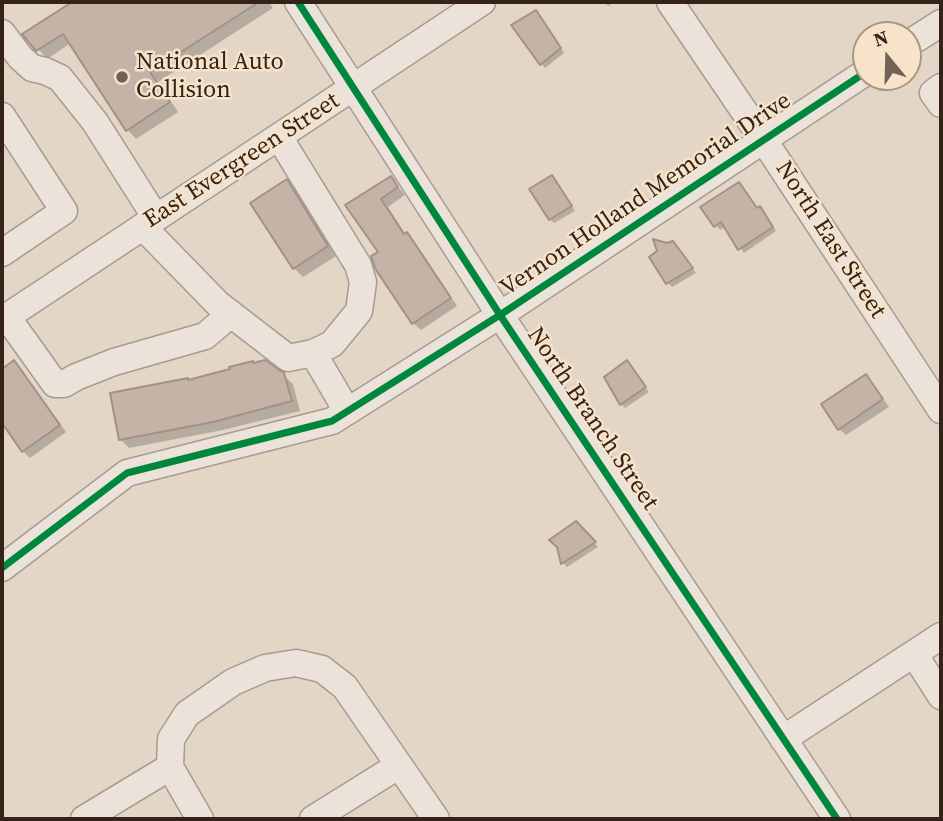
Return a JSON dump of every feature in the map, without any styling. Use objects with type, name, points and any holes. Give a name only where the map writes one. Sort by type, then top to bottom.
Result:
[{"type":"street","name":"North Branch Street","points":[[298,2],[500,315],[837,819]]},
{"type":"street","name":"East Evergreen Street","points":[[4,318],[482,2]]},
{"type":"street","name":"North East Street","points":[[670,2],[941,410]]},
{"type":"street","points":[[922,35],[941,23]]},
{"type":"street","points":[[2,33],[32,68],[60,78],[95,122],[149,223],[218,304],[288,358],[313,353],[332,344],[359,311],[363,282],[358,265],[279,137]]},
{"type":"street","name":"Vernon Holland Memorial Drive","points":[[2,568],[127,473],[332,421],[500,315],[852,81]]},
{"type":"street","points":[[941,87],[933,93],[941,104]]},
{"type":"street","points":[[2,116],[64,211],[2,253]]},
{"type":"street","points":[[4,318],[55,384],[64,384],[114,362],[205,336],[231,314]]},
{"type":"street","points":[[313,353],[347,411]]},
{"type":"street","points":[[783,739],[941,636]]},
{"type":"street","points":[[914,654],[941,696]]},
{"type":"street","points":[[200,819],[170,767],[171,739],[187,714],[233,682],[265,668],[296,663],[322,669],[345,687],[436,819]]},
{"type":"street","points":[[313,819],[398,766]]},
{"type":"street","points":[[84,819],[170,767]]},
{"type":"building","points":[[72,2],[259,2],[150,72],[170,102],[126,131],[63,34],[36,51],[22,34]]},
{"type":"building","points":[[536,10],[561,48],[540,65],[511,25]]},
{"type":"building","points":[[552,175],[572,206],[549,220],[529,189]]},
{"type":"building","points":[[391,176],[398,187],[381,199],[404,234],[407,232],[451,298],[412,324],[376,270],[371,256],[378,252],[345,205]]},
{"type":"building","points":[[287,179],[328,246],[293,269],[250,203]]},
{"type":"building","points":[[739,182],[757,208],[760,206],[773,227],[738,250],[721,222],[714,227],[700,207]]},
{"type":"building","points":[[653,239],[667,243],[673,241],[693,268],[666,284],[649,257],[657,251]]},
{"type":"building","points":[[14,360],[60,425],[22,452],[2,423],[2,369]]},
{"type":"building","points":[[265,360],[284,373],[292,401],[213,422],[119,440],[110,393],[188,380],[230,369],[229,367]]},
{"type":"building","points":[[627,360],[646,387],[620,405],[604,377]]},
{"type":"building","points":[[866,374],[883,399],[838,430],[821,404]]},
{"type":"building","points":[[576,521],[596,542],[561,564],[557,547],[549,540]]},
{"type":"cycle path","points":[[298,2],[500,315],[837,819]]},
{"type":"cycle path","points":[[2,568],[127,473],[332,421],[500,315],[852,81]]},
{"type":"place","name":"National Auto Collision","points":[[122,77]]}]
